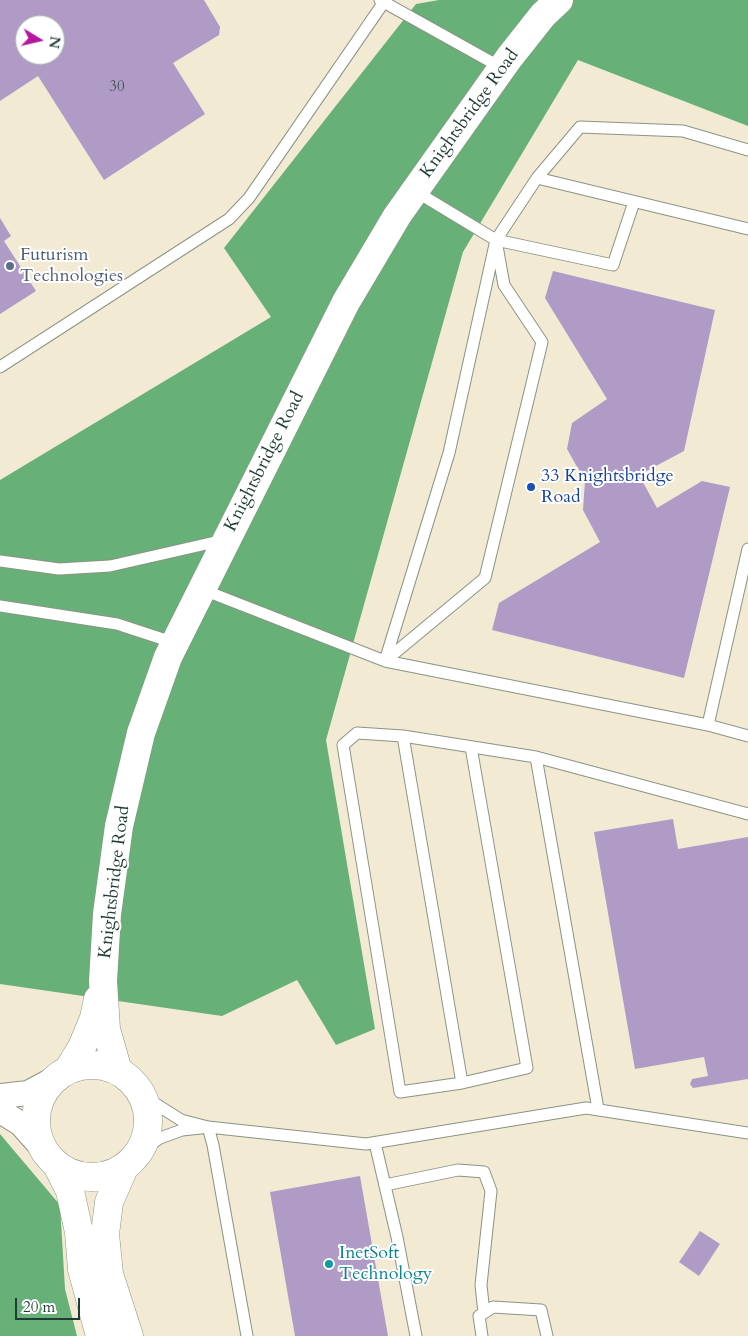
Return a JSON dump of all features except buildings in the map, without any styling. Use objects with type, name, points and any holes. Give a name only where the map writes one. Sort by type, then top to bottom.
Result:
[{"type":"street","name":"Knightsbridge Road","points":[[118,1071],[106,1029],[103,981],[107,914],[119,826],[141,733],[175,643],[346,302],[397,216],[502,68],[558,0]]},
{"type":"street","name":"Knightsbridge Road","points":[[62,1074],[82,1046],[91,1026],[103,981]]},
{"type":"street","points":[[0,1096],[28,1093],[62,1074],[84,1065],[102,1066],[118,1071],[132,1082],[143,1096],[147,1110],[148,1125],[145,1140],[131,1160],[109,1202],[105,1234],[110,1274],[129,1336]]},
{"type":"street","points":[[62,1074],[46,1090],[38,1105],[36,1120],[38,1136],[70,1191],[79,1232],[82,1269],[100,1336]]},
{"type":"street","points":[[0,1111],[21,1124],[51,1158],[72,1174],[90,1177],[108,1175],[131,1160]]},
{"type":"lane","points":[[0,367],[228,219],[249,198],[382,1],[502,68]]},
{"type":"lane","points":[[385,662],[449,453],[496,240],[537,178],[580,127],[683,131],[748,150]]},
{"type":"lane","points":[[537,178],[748,229]]},
{"type":"lane","points":[[415,191],[496,240],[613,266],[634,202]]},
{"type":"lane","points":[[385,662],[485,578],[542,342],[504,285],[496,240]]},
{"type":"lane","points":[[0,561],[59,569],[110,566],[226,539]]},
{"type":"lane","points":[[708,725],[748,549]]},
{"type":"lane","points":[[202,589],[385,662],[708,725],[748,736]]},
{"type":"lane","points":[[0,606],[117,624],[175,643]]},
{"type":"lane","points":[[471,747],[527,1068],[462,1083],[400,1092],[342,745],[357,733],[403,736],[536,757],[748,814]]},
{"type":"lane","points":[[403,736],[462,1083]]},
{"type":"lane","points":[[536,757],[598,1110]]},
{"type":"lane","points":[[143,1096],[181,1120],[208,1127],[366,1144],[586,1108],[748,1133]]},
{"type":"lane","points":[[131,1160],[160,1138],[182,1130],[208,1127]]},
{"type":"lane","points":[[208,1127],[213,1145],[246,1336]]},
{"type":"lane","points":[[375,1143],[398,1237],[416,1336]]},
{"type":"lane","points":[[385,1185],[458,1170],[484,1172],[491,1190],[481,1285],[484,1313]]},
{"type":"lane","points":[[482,1336],[478,1316],[493,1307],[541,1310],[548,1336]]},
{"type":"green space","points":[[439,0],[748,0],[748,126],[578,60],[463,252],[326,740],[375,1029],[336,1045],[297,980],[222,1016],[0,984],[0,480],[271,317],[224,248],[416,4]]},
{"type":"green space","points":[[0,1134],[60,1205],[65,1289],[77,1336],[0,1336]]},
{"type":"place","name":"Futurism Technologies","points":[[10,266]]},
{"type":"place","name":"33 Knightsbridge Road","points":[[531,487]]},
{"type":"place","name":"InetSoft Technology","points":[[329,1264]]}]
